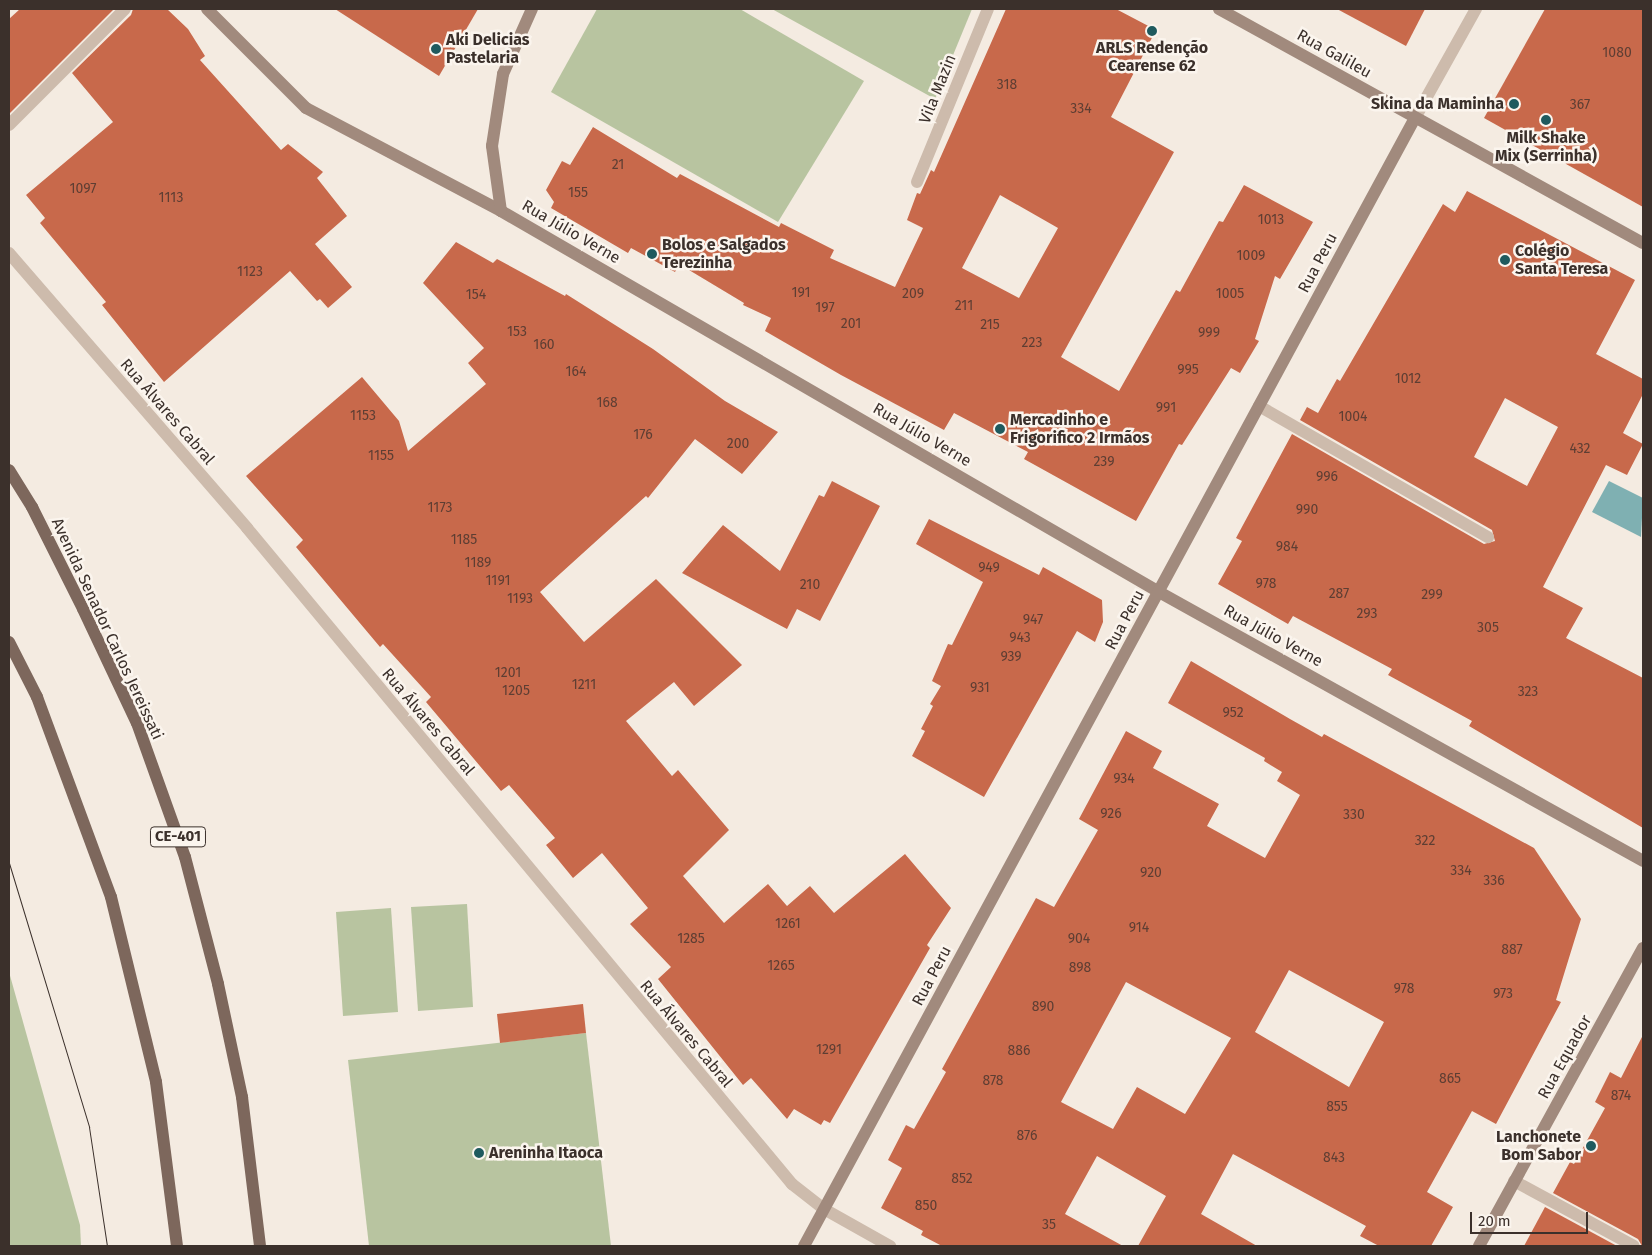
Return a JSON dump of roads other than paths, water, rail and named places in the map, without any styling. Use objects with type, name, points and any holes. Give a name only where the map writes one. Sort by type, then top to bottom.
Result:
[{"type":"main road","name":"Avenida Senador Carlos Jereissati","points":[[9,470],[32,507],[84,609],[137,723],[184,857],[218,984],[242,1097],[260,1246]]},
{"type":"main road","points":[[9,642],[37,696],[111,897],[156,1082],[177,1246]]},
{"type":"street","points":[[9,125],[125,9]]},
{"type":"street","name":"Rua Júlio Verne","points":[[206,9],[306,108],[501,211],[1158,592],[1643,860]]},
{"type":"street","points":[[501,211],[492,146],[503,74],[532,9]]},
{"type":"street","name":"Vila Mazin","points":[[917,182],[988,9]]},
{"type":"street","name":"Rua Galileu","points":[[1219,9],[1643,243]]},
{"type":"street","name":"Rua Peru","points":[[804,1246],[1415,118],[1476,9]]},
{"type":"street","name":"Rua Álvares Cabral","points":[[9,253],[247,528],[717,1097],[792,1184],[824,1209],[890,1246]]},
{"type":"street","points":[[1259,406],[1488,537]]},
{"type":"street","name":"Rua Equador","points":[[1479,1246],[1643,948]]},
{"type":"street","points":[[1514,1181],[1634,1246]]},
{"type":"water","points":[[1609,481],[1643,498],[1641,537],[1592,512]]},
{"type":"tram line","points":[[9,863],[89,1127],[107,1246]]},
{"type":"place","name":"ARLS Redenção Cearense 62","points":[[1152,31]]},
{"type":"place","name":"Aki Delicias Pastelaria","points":[[436,49]]},
{"type":"place","name":"Skina da Maminha","points":[[1514,104]]},
{"type":"place","name":"Milk Shake Mix (Serrinha)","points":[[1546,120]]},
{"type":"place","name":"Bolos e Salgados Terezinha","points":[[652,254]]},
{"type":"place","name":"Colégio Santa Teresa","points":[[1505,260]]},
{"type":"place","name":"Mercadinho e Frigorifico 2 Irmãos","points":[[1000,429]]},
{"type":"place","name":"Lanchonete Bom Sabor","points":[[1591,1146]]},
{"type":"place","name":"Areninha Itaoca","points":[[479,1153]]}]
